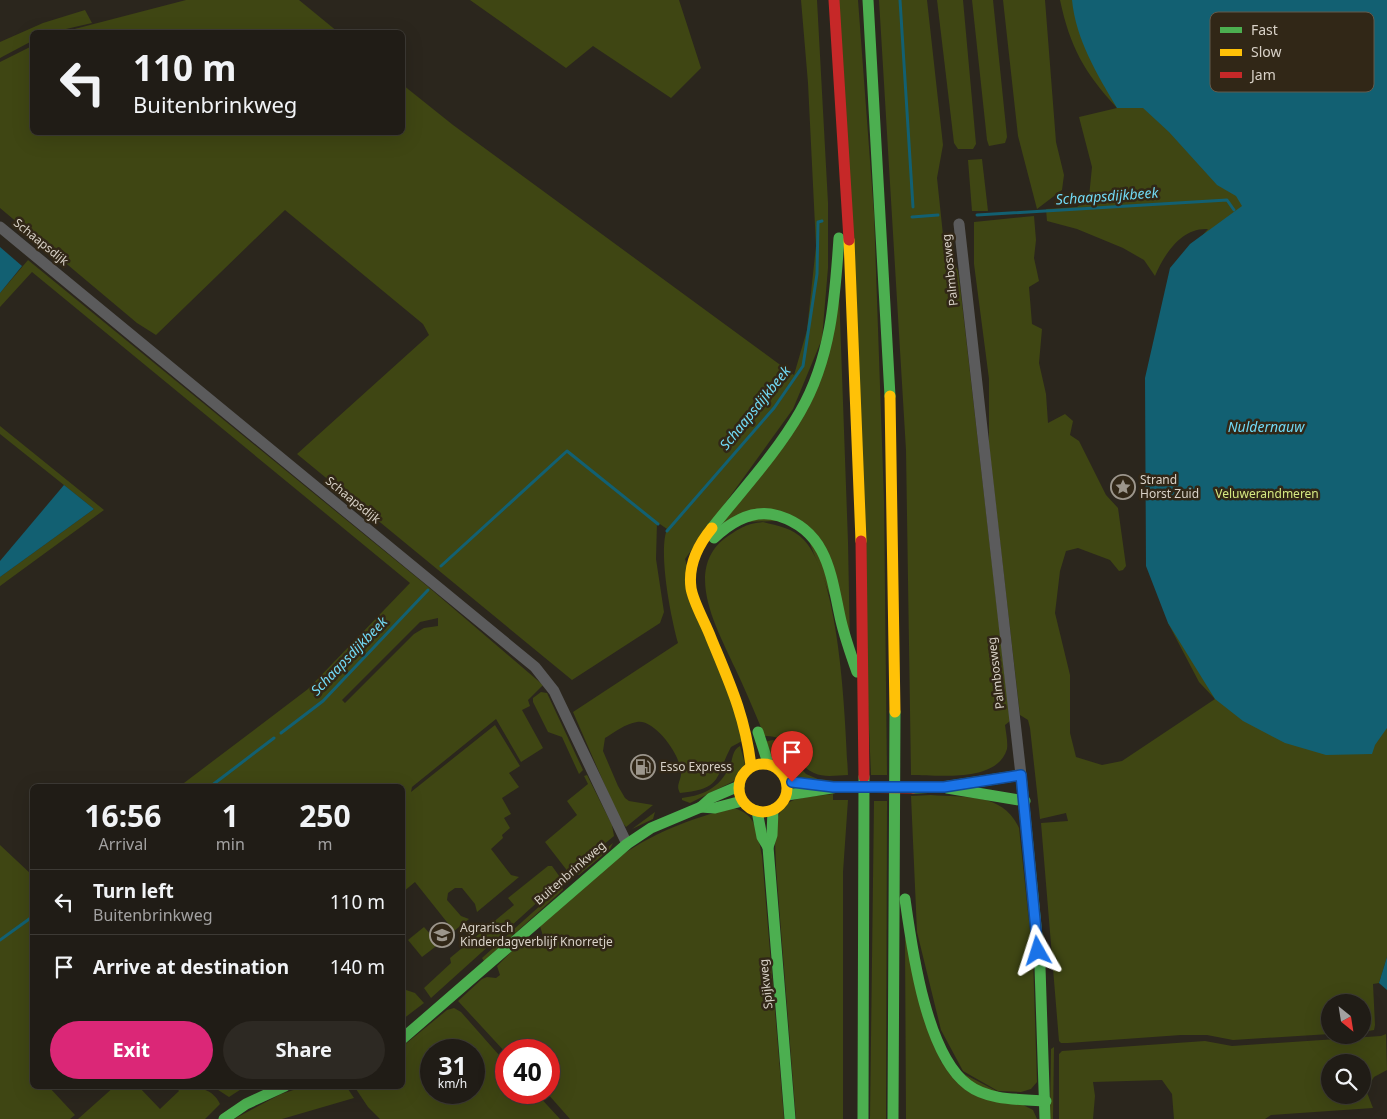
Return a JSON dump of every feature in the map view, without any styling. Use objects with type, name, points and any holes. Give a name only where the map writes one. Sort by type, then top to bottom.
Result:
[{"type":"main road","points":[[834,0],[846,164],[855,334],[864,691],[863,1119]]},
{"type":"main road","points":[[868,0],[890,389],[895,625],[893,1119]]},
{"type":"main road","points":[[751,766],[749,742],[740,708],[691,589],[693,560],[703,539],[786,433],[812,389],[825,350],[834,309],[846,164]]},
{"type":"main road","points":[[768,764],[754,720],[709,618],[701,592],[700,570],[705,555],[713,538],[730,522],[748,515],[765,513],[788,517],[807,529],[818,542],[828,564],[845,639],[864,691]]},
{"type":"main road","points":[[787,780],[786,795],[779,806],[773,810],[757,811],[749,808],[742,801],[738,786],[742,774],[751,766],[768,764],[776,767],[787,780],[836,787],[944,787],[1021,775]]},
{"type":"main road","name":"Palmbosweg","points":[[1021,775],[1040,967],[1046,1119]]},
{"type":"main road","name":"Buitenbrinkweg","points":[[405,1036],[602,863],[627,844],[651,828],[701,807],[711,798],[738,786]]},
{"type":"main road","points":[[786,795],[836,787]]},
{"type":"main road","points":[[944,787],[957,792],[1024,801]]},
{"type":"main road","name":"Buitenbrinkweg","points":[[701,807],[715,808],[742,801]]},
{"type":"main road","name":"Spijkweg","points":[[773,810],[772,835],[768,847],[790,1119]]},
{"type":"main road","name":"Spijkweg","points":[[757,811],[762,837],[768,847]]},
{"type":"main road","points":[[895,863],[905,900],[922,993],[946,1060],[967,1084],[993,1096],[1046,1101]]},
{"type":"main road","points":[[224,1119],[246,1104],[278,1089]]},
{"type":"street","name":"Palmbosweg","points":[[959,224],[1021,775]]},
{"type":"street","name":"Schaapsdijk","points":[[0,227],[535,667],[554,691],[627,844]]},
{"type":"green space","points":[[186,0],[299,0],[336,30],[71,30]]},
{"type":"green space","points":[[470,0],[679,0],[701,68],[671,98],[593,46],[566,68]]},
{"type":"green space","points":[[801,0],[817,0],[828,203],[828,268],[822,339],[793,409],[685,559],[744,740],[731,747],[716,780],[711,785],[694,791],[680,793],[678,785],[681,777],[680,764],[665,739],[651,726],[644,723],[633,723],[605,738],[603,751],[625,798],[629,801],[653,805],[626,827],[620,820],[573,712],[678,643],[669,602],[665,569],[664,553],[667,529],[657,522],[656,559],[664,612],[660,623],[572,680],[297,454],[429,335],[423,324],[285,210],[156,335],[137,323],[0,208],[0,62],[30,47],[30,135],[405,135],[405,87],[453,125],[794,375],[807,330],[816,246],[808,83]]},
{"type":"green space","points":[[838,0],[858,0],[874,214],[884,501],[887,775],[871,775]]},
{"type":"green space","points":[[879,0],[927,0],[943,145],[937,178],[943,235],[958,271],[1010,721],[1005,725],[1007,749],[1001,760],[992,767],[966,775],[911,775],[906,450]]},
{"type":"green space","points":[[937,0],[963,0],[976,144],[973,149],[958,149],[954,143]]},
{"type":"green space","points":[[972,0],[993,0],[1007,137],[1005,143],[989,146],[987,140]]},
{"type":"green space","points":[[1003,0],[1045,0],[1056,142],[1064,175],[1062,190],[1037,209],[1018,136]]},
{"type":"green space","name":"Veluwerandmeren","points":[[1060,0],[1387,0],[1387,957],[1379,983],[1373,984],[1374,1030],[1371,1031],[1371,994],[1321,994],[1321,1035],[1233,1040],[1207,1035],[1181,1035],[1068,1043],[1061,1043],[1059,1041],[1041,823],[1068,821],[1066,813],[1040,819],[1030,728],[1028,720],[1020,715],[989,446],[989,379],[974,264],[974,222],[1034,216],[1036,240],[1034,258],[1039,281],[1029,287],[1032,324],[1042,329],[1039,363],[1046,394],[1048,423],[1065,414],[1073,421],[1070,435],[1079,441],[1106,495],[1118,508],[1126,566],[1123,570],[1119,571],[1110,560],[1078,548],[1066,551],[1060,571],[1055,613],[1070,675],[1070,733],[1076,757],[1102,765],[1122,761],[1215,699],[1199,682],[1168,623],[1194,245],[1208,229],[1190,232],[1175,243],[1163,259],[1155,276],[1144,260],[1123,248],[1077,229],[1047,221],[1046,209],[1077,207],[1089,197],[1092,167],[1079,117],[1117,108],[1087,70],[1068,32]]},
{"type":"green space","points":[[85,10],[92,23],[62,30],[30,30],[30,42],[0,58],[0,42],[43,23]]},
{"type":"green space","points":[[982,159],[988,211],[972,211],[968,160]]},
{"type":"green space","points":[[28,260],[426,585],[543,685],[528,700],[530,706],[522,710],[543,748],[521,762],[496,719],[412,787],[411,792],[495,725],[520,766],[509,773],[519,787],[502,798],[511,814],[504,818],[510,828],[502,835],[503,838],[491,849],[511,875],[519,877],[477,912],[475,904],[462,888],[455,888],[448,893],[447,900],[461,916],[469,919],[454,931],[415,882],[405,890],[405,784],[183,784],[308,689],[410,583],[32,272],[0,307],[0,293]],"holes":[[[438,618],[438,626],[424,628],[414,634],[345,703],[342,700],[420,622]]]},
{"type":"green space","points":[[839,291],[850,648],[801,520],[720,523],[794,430]]},
{"type":"green space","points":[[0,426],[104,510],[0,586],[0,577],[94,509],[0,434]]},
{"type":"green space","points":[[763,522],[790,530],[804,540],[816,559],[826,586],[839,652],[848,775],[818,775],[806,768],[781,739],[763,736],[742,682],[713,618],[707,600],[705,582],[707,565],[714,549],[728,536],[741,528]]},
{"type":"green space","points":[[541,692],[547,693],[583,770],[579,774],[562,737],[548,732],[533,702],[533,698]]},
{"type":"green space","points":[[773,740],[806,774],[818,779],[837,781],[802,778],[785,770],[778,764],[764,742]]},
{"type":"green space","points":[[740,746],[745,764],[734,781],[690,803],[682,800],[682,798],[706,792],[718,783],[727,771],[735,751]]},
{"type":"green space","points":[[587,775],[612,825],[614,836],[569,873],[545,842],[577,815],[567,801],[588,784],[584,776]]},
{"type":"green space","points":[[833,794],[833,800],[848,800],[843,872],[843,1119],[796,1119],[776,867],[775,839],[777,820],[786,805],[794,800]]},
{"type":"green space","points":[[911,796],[970,797],[993,803],[1003,808],[1012,816],[1019,828],[1033,958],[1037,1082],[1031,1089],[1021,1092],[998,1091],[963,1071],[941,1030],[917,932]]},
{"type":"green space","points":[[874,801],[887,801],[886,1119],[870,1119]]},
{"type":"green space","points":[[733,808],[741,811],[752,820],[757,833],[762,856],[784,1119],[570,1119],[557,1104],[560,1104],[560,1039],[495,1039],[495,1041],[458,1001],[482,979],[487,977],[496,978],[500,975],[497,966],[526,937],[532,937],[538,941],[543,936],[540,926],[615,860],[642,842],[671,828]]},
{"type":"green space","points":[[655,812],[653,819],[632,829]]},
{"type":"green space","points":[[613,843],[610,849],[579,875],[575,875]]},
{"type":"green space","points":[[0,845],[30,873],[30,1089],[51,1089],[75,1115],[70,1119],[0,1119]]},
{"type":"green space","points":[[548,866],[552,866],[562,880],[431,998],[424,988],[451,963],[450,958],[514,905],[508,898]]},
{"type":"green space","points":[[562,886],[563,890],[484,961],[482,958]]},
{"type":"green space","points":[[424,927],[439,944],[422,957],[408,940]]},
{"type":"green space","points":[[905,936],[941,1062],[1033,1110],[1037,1119],[906,1119]]},
{"type":"green space","points":[[405,990],[415,993],[424,1003],[405,1017]]},
{"type":"green space","points":[[454,1008],[461,1012],[485,1039],[420,1039],[420,1104],[485,1104],[485,1039],[495,1051],[495,1104],[546,1104],[560,1119],[380,1119],[368,1107],[356,1089],[405,1089],[405,1044],[447,1010]]},
{"type":"green space","points":[[1386,1034],[1387,1070],[1374,1077],[1371,1082],[1371,1054],[1321,1054],[1321,1104],[1371,1103],[1373,1108],[1271,1115],[1265,1119],[1174,1119],[1172,1094],[1162,1080],[1093,1082],[1095,1096],[1093,1119],[1059,1119],[1059,1054],[1062,1051],[1205,1041],[1232,1046],[1321,1040],[1321,1044],[1371,1044],[1371,1037]]},
{"type":"green space","points":[[1054,1047],[1053,1119],[1050,1119],[1051,1049]]},
{"type":"green space","points":[[112,1089],[141,1089],[160,1109],[179,1091],[177,1089],[206,1090],[220,1104],[205,1119],[78,1119]]},
{"type":"green space","points":[[217,1089],[241,1089],[229,1097]]},
{"type":"green space","points":[[297,1089],[348,1089],[354,1098],[282,1119],[234,1119],[281,1094]]},
{"type":"water","name":"Nuldernauw","points":[[1072,0],[1387,0],[1387,728],[1375,745],[1372,754],[1326,755],[1285,743],[1243,721],[1215,699],[1168,623],[1146,566],[1145,378],[1170,268],[1190,244],[1242,206],[1236,196],[1217,185],[1169,132],[1143,108],[1117,108],[1088,56],[1074,15]]},
{"type":"water","points":[[0,247],[22,266],[0,293]]},
{"type":"water","points":[[64,485],[94,509],[0,577],[0,561]]},
{"type":"water","points":[[1387,957],[1387,990],[1379,983]]},
{"type":"waterway","points":[[900,0],[913,207]]},
{"type":"waterway","name":"Schaapsdijkbeek","points":[[977,215],[1227,200],[1234,210]]},
{"type":"waterway","name":"Schaapsdijkbeek","points":[[912,217],[938,215]]},
{"type":"waterway","name":"Schaapsdijkbeek","points":[[667,531],[774,408],[803,366],[817,274],[818,222],[822,221]]},
{"type":"waterway","name":"Schaapsdijkbeek","points":[[441,566],[567,451],[658,524]]},
{"type":"waterway","name":"Schaapsdijkbeek","points":[[281,733],[323,701],[428,590]]},
{"type":"waterway","name":"Schaapsdijkbeek","points":[[214,784],[274,738]]},
{"type":"waterway","name":"Schaapsdijkbeek","points":[[0,940],[30,918]]},
{"type":"traffic: fast","points":[[868,0],[890,396]]},
{"type":"traffic: fast","points":[[712,528],[791,428],[810,392],[819,371],[830,328],[839,238]]},
{"type":"traffic: fast","points":[[714,538],[736,521],[761,514],[779,516],[796,523],[808,533],[818,545],[825,558],[848,646],[857,672]]},
{"type":"traffic: fast","points":[[893,1119],[895,712]]},
{"type":"traffic: fast","points":[[758,732],[768,763]]},
{"type":"traffic: fast","points":[[913,788],[943,787],[1021,775],[1040,967],[1045,1119]]},
{"type":"traffic: fast","points":[[863,1119],[864,777]]},
{"type":"traffic: fast","points":[[405,1036],[627,844],[651,828],[701,807],[711,798],[739,786]]},
{"type":"traffic: fast","points":[[787,795],[838,787]]},
{"type":"traffic: fast","points":[[947,788],[1025,801]]},
{"type":"traffic: fast","points":[[701,807],[715,808],[742,801]]},
{"type":"traffic: fast","points":[[773,810],[772,835],[768,847],[790,1119]]},
{"type":"traffic: fast","points":[[757,811],[762,837],[768,847]]},
{"type":"traffic: fast","points":[[905,899],[923,999],[941,1050],[954,1070],[968,1085],[986,1094],[995,1097],[1046,1101]]},
{"type":"traffic: fast","points":[[224,1119],[246,1104],[278,1089]]},
{"type":"traffic: slow","points":[[849,240],[861,541]]},
{"type":"traffic: slow","points":[[890,396],[895,712]]},
{"type":"traffic: slow","points":[[712,528],[702,541],[695,556],[691,572],[691,588],[694,600],[736,700],[745,731],[751,766]]},
{"type":"traffic: slow","points":[[758,764],[768,764],[777,768],[783,774],[786,779],[787,788],[786,797],[777,808],[768,812],[758,812],[749,808],[743,802],[739,793],[739,783],[743,774],[749,768],[758,764]]},
{"type":"traffic: jam","points":[[834,0],[849,240]]},
{"type":"traffic: jam","points":[[861,541],[864,777]]},
{"type":"traffic: jam","points":[[838,787],[913,788]]},
{"type":"place","name":"Strand Horst Zuid","points":[[1123,487]]},
{"type":"place","name":"Esso Express","points":[[643,767]]},
{"type":"place","name":"Agrarisch Kinderdagverblijf Knorretje","points":[[442,935]]},
{"type":"route","points":[[792,782],[833,787],[913,788],[944,787],[1021,775],[1038,951]]}]
